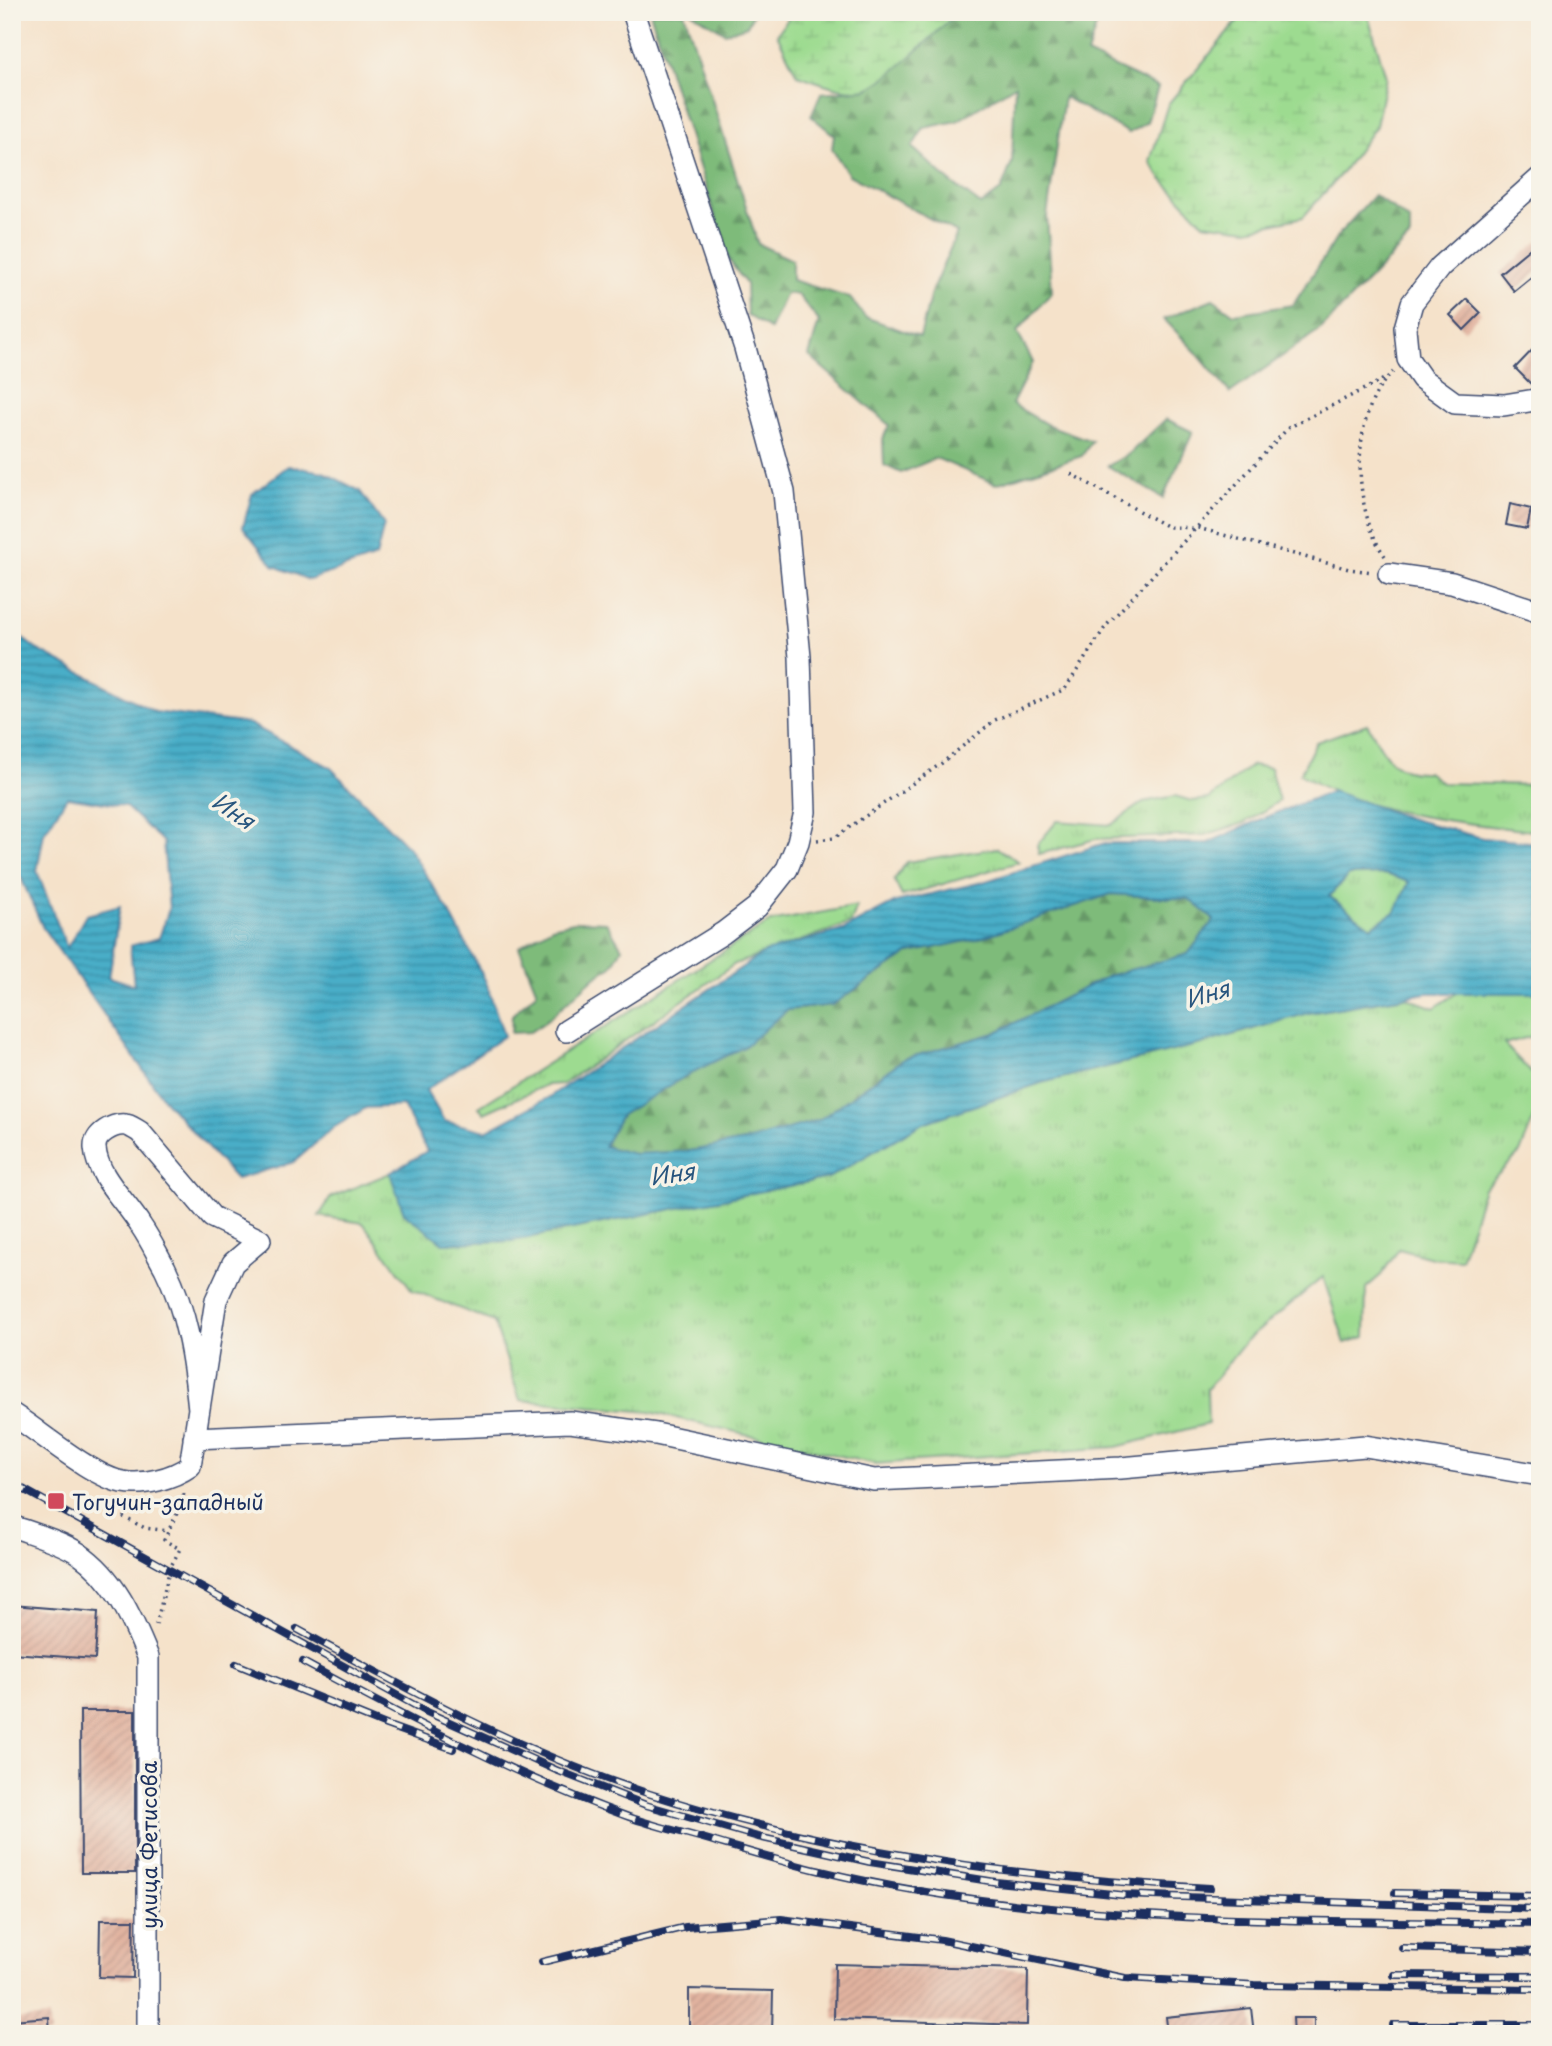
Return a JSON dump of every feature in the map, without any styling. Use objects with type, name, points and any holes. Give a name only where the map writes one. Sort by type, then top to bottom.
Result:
[{"type":"street","points":[[566,1031],[723,933],[757,907],[787,869],[798,842],[805,812],[800,657],[784,492],[744,348],[632,12]]},
{"type":"street","points":[[1540,178],[1440,267],[1412,303],[1405,328],[1408,359],[1422,379],[1455,403],[1504,405],[1535,400],[1540,396]]},
{"type":"street","points":[[1394,575],[1452,583],[1540,612]]},
{"type":"street","points":[[12,1414],[98,1472],[122,1482],[179,1474],[190,1466],[199,1409],[204,1360],[216,1300],[233,1263],[260,1240],[212,1217],[140,1132],[127,1124],[114,1126],[101,1133],[95,1142],[95,1149],[101,1167],[141,1225],[166,1271],[183,1311],[192,1349],[199,1409]]},
{"type":"street","points":[[194,1438],[570,1422],[656,1434],[874,1480],[1121,1468],[1365,1446],[1540,1475]]},
{"type":"street","points":[[12,1526],[78,1553],[104,1577],[117,1592],[134,1621],[148,1657]]},
{"type":"street","name":"улица Фетисова","points":[[148,1657],[148,2034]]},
{"type":"path","points":[[798,842],[834,838],[942,763],[995,720],[1065,689],[1107,626],[1288,428],[1386,378],[1408,359]]},
{"type":"path","points":[[1386,378],[1367,409],[1361,459],[1365,508],[1376,544],[1394,575]]},
{"type":"path","points":[[1071,474],[1168,527],[1198,528],[1349,569],[1394,575]]},
{"type":"path","points":[[148,1657],[170,1568],[180,1549],[164,1540],[181,1505],[190,1466]]},
{"type":"path","points":[[122,1517],[145,1528],[168,1531]]},
{"type":"green space","points":[[650,12],[684,12],[758,244],[792,260],[792,280],[850,298],[865,317],[920,337],[931,293],[957,233],[849,175],[832,149],[834,135],[811,116],[821,93],[868,89],[924,45],[957,12],[1101,12],[1087,54],[1158,87],[1147,122],[1129,133],[1064,97],[1047,216],[1052,292],[1017,332],[1033,362],[1012,404],[1048,425],[1092,441],[1082,456],[996,484],[936,458],[901,473],[884,465],[883,439],[889,425],[809,356],[819,321],[798,295],[786,293],[770,329],[747,315],[746,284],[729,260]],"holes":[[[1015,85],[1012,162],[1001,190],[981,205],[949,181],[912,147],[924,128],[957,121]]]},
{"type":"green space","points":[[691,12],[754,12],[747,26],[725,33]]},
{"type":"green space","points":[[793,12],[957,12],[913,55],[874,85],[866,89],[849,90],[797,75],[777,34]]},
{"type":"green space","points":[[1245,12],[1367,12],[1386,77],[1376,126],[1340,175],[1303,217],[1248,229],[1203,223],[1160,177],[1150,161],[1168,104]]},
{"type":"green space","points":[[1374,195],[1410,221],[1410,237],[1322,328],[1230,393],[1164,319],[1213,299],[1234,314],[1293,305],[1340,233]]},
{"type":"green space","points":[[1166,419],[1193,432],[1163,498],[1108,466],[1130,453]]},
{"type":"green space","points":[[1367,724],[1384,752],[1396,765],[1414,772],[1427,772],[1442,783],[1540,785],[1540,832],[1448,821],[1384,808],[1325,788],[1300,774],[1316,742]]},
{"type":"green space","points":[[1252,765],[1270,768],[1279,801],[1244,823],[1204,835],[1096,839],[1039,854],[1037,845],[1057,821],[1111,825],[1143,802],[1175,796],[1192,801],[1209,799]]},
{"type":"green space","points":[[997,848],[1019,862],[902,896],[894,880],[907,862]]},
{"type":"green space","points":[[1386,874],[1409,882],[1396,911],[1370,927],[1329,896],[1349,875]]},
{"type":"green space","points":[[1111,894],[1189,899],[1214,920],[1188,954],[1108,976],[995,1033],[904,1059],[820,1120],[750,1140],[690,1151],[634,1154],[603,1147],[621,1115],[691,1072],[744,1047],[787,1010],[832,1005],[909,953],[976,939]]},
{"type":"green space","points":[[857,906],[851,923],[735,964],[563,1084],[546,1085],[484,1113],[479,1107],[770,922]]},
{"type":"green space","points":[[578,921],[606,922],[622,948],[612,966],[530,1032],[511,1033],[512,1015],[537,992],[519,947],[552,927]]},
{"type":"green space","points":[[1457,993],[1540,993],[1540,1034],[1504,1044],[1540,1082],[1540,1102],[1520,1153],[1484,1188],[1461,1260],[1432,1258],[1399,1249],[1381,1275],[1366,1288],[1365,1337],[1345,1343],[1323,1277],[1246,1341],[1207,1389],[1208,1424],[1116,1447],[875,1464],[650,1412],[520,1400],[494,1322],[412,1290],[363,1223],[319,1216],[331,1197],[390,1173],[404,1213],[443,1243],[512,1241],[828,1178],[923,1123],[1041,1083],[1201,1044],[1308,1013],[1405,997],[1434,1008]]},
{"type":"water","points":[[288,466],[323,472],[360,491],[384,525],[376,557],[309,580],[274,566],[243,527],[252,494]]},
{"type":"water","name":"Иня","points":[[12,630],[36,649],[155,712],[250,724],[330,767],[409,848],[450,913],[486,982],[504,1036],[426,1090],[444,1121],[486,1131],[546,1099],[765,952],[843,930],[896,902],[983,882],[1105,843],[1208,843],[1333,791],[1408,818],[1482,838],[1540,843],[1540,993],[1427,993],[1308,1013],[1201,1044],[1041,1083],[923,1123],[828,1178],[512,1241],[443,1243],[404,1213],[390,1173],[427,1151],[403,1106],[366,1108],[333,1128],[294,1162],[236,1179],[165,1101],[43,928],[12,857]],"holes":[[[67,797],[125,806],[163,842],[169,909],[159,938],[130,946],[134,985],[109,977],[120,906],[86,915],[67,948],[37,871],[44,833]],[[1386,874],[1409,882],[1396,911],[1371,927],[1329,896],[1349,875]],[[1111,894],[1189,899],[1214,920],[1188,954],[1108,976],[995,1033],[904,1059],[819,1120],[750,1140],[690,1151],[634,1154],[604,1146],[621,1115],[691,1073],[744,1047],[787,1010],[832,1005],[909,953],[976,939]]]},
{"type":"building","points":[[1540,240],[1540,270],[1514,291],[1500,273]]},
{"type":"building","points":[[1467,299],[1481,313],[1464,330],[1450,315]]},
{"type":"building","points":[[1540,342],[1540,375],[1531,384],[1515,368]]},
{"type":"building","points":[[1510,504],[1531,509],[1527,529],[1506,525]]},
{"type":"building","points":[[12,1605],[98,1612],[95,1659],[12,1653]]},
{"type":"building","points":[[80,1711],[135,1711],[135,1873],[81,1873]]},
{"type":"building","points":[[100,1920],[134,1920],[133,1978],[99,1977]]},
{"type":"building","points":[[835,1964],[1028,1969],[1027,2025],[834,2019]]},
{"type":"building","points":[[689,1989],[773,1991],[772,2034],[689,2033]]},
{"type":"building","points":[[1251,2008],[1254,2034],[1168,2034],[1166,2017]]},
{"type":"building","points":[[49,2017],[50,2034],[12,2034],[12,2020]]},
{"type":"building","points":[[1293,2018],[1314,2018],[1314,2034],[1294,2034]]},
{"type":"railway","points":[[12,1483],[427,1712],[556,1770],[646,1805],[758,1837],[870,1862],[996,1882],[1122,1895],[1540,1909]]},
{"type":"railway","points":[[297,1629],[424,1697],[557,1760],[602,1778],[716,1814],[785,1831],[926,1859],[1067,1877],[1210,1888]]},
{"type":"railway","points":[[303,1662],[463,1745],[587,1801],[650,1824],[821,1871],[908,1889],[1087,1911],[1270,1920],[1540,1924]]},
{"type":"railway","points":[[236,1664],[453,1749]]},
{"type":"railway","points":[[1395,1893],[1540,1896]]},
{"type":"railway","points":[[542,1962],[686,1927],[781,1919],[942,1940],[1125,1978],[1254,1985],[1540,1989]]},
{"type":"railway","points":[[1402,1948],[1540,1952]]},
{"type":"railway","points":[[1394,1975],[1540,1976]]},
{"type":"railway","points":[[1393,2025],[1540,2025]]},
{"type":"place","name":"Тогучин-западный","points":[[56,1501]]}]
